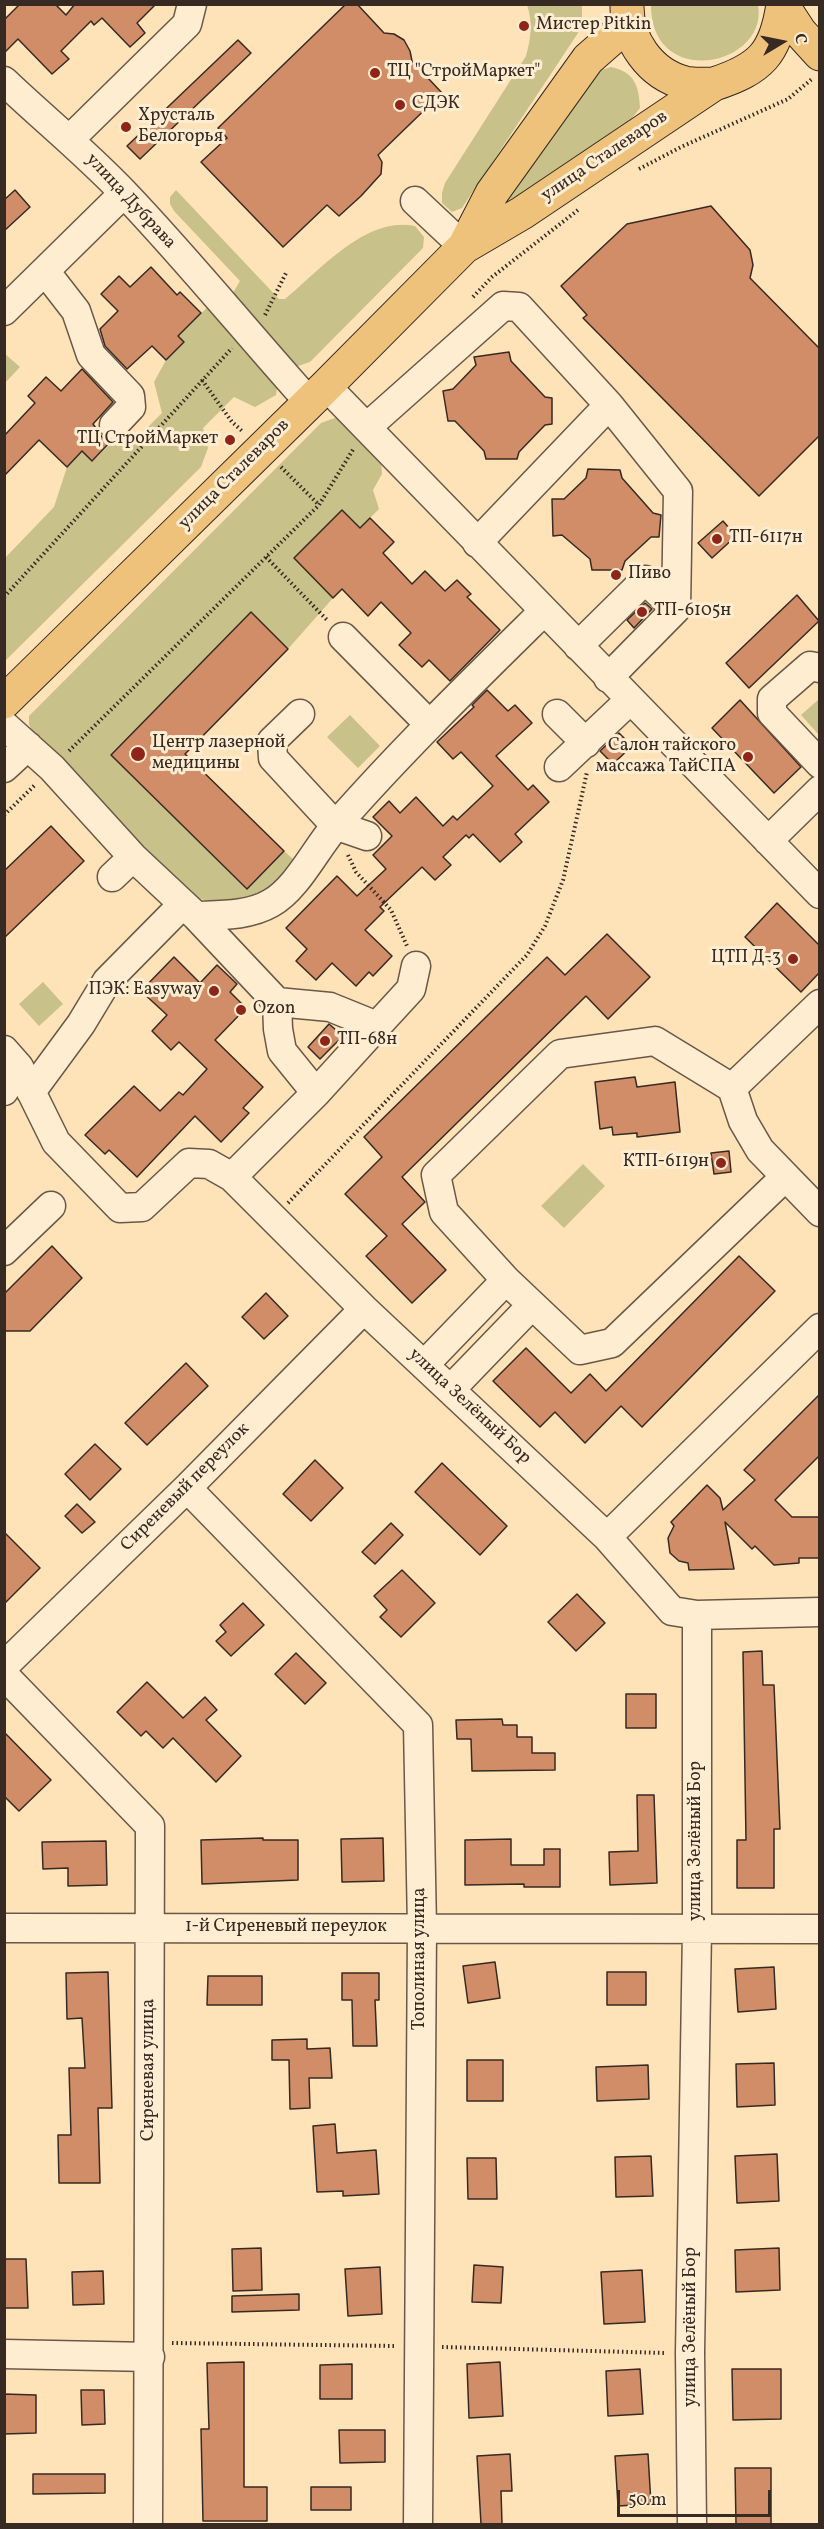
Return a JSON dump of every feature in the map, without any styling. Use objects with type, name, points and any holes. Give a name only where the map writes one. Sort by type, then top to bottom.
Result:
[{"type":"main road","points":[[783,5],[819,54]]},
{"type":"main road","name":"улица Сталеваров","points":[[4,702],[464,247],[522,213],[714,84],[743,75],[766,54],[776,37],[783,5]]},
{"type":"main road","name":"улица Сталеваров","points":[[627,10],[639,50],[659,71],[685,83],[714,84]]},
{"type":"main road","name":"улица Сталеваров","points":[[464,247],[492,193],[588,59],[627,10]]},
{"type":"main road","points":[[766,54],[791,50],[819,54]]},
{"type":"street","points":[[70,139],[188,24],[192,4]]},
{"type":"street","name":"улица Дубрава","points":[[4,81],[36,112],[70,139],[124,193],[247,332],[317,394],[367,426],[477,543],[819,894]]},
{"type":"street","points":[[4,311],[124,193]]},
{"type":"street","points":[[416,201],[464,247]]},
{"type":"street","points":[[45,271],[76,311],[91,355],[130,396],[131,407],[114,424]]},
{"type":"street","points":[[367,426],[503,306],[519,308],[609,405],[678,491],[676,609],[608,678]]},
{"type":"street","points":[[477,543],[609,405]]},
{"type":"street","points":[[579,646],[645,580],[676,609]]},
{"type":"street","points":[[18,1092],[81,1024],[107,981],[189,911],[235,914],[271,903],[286,891],[336,825],[429,724],[544,611]]},
{"type":"street","points":[[343,637],[429,724]]},
{"type":"street","points":[[819,668],[810,666],[772,699],[772,714],[819,764]]},
{"type":"street","points":[[559,767],[630,700]]},
{"type":"street","points":[[300,714],[272,741],[273,758],[336,825],[367,836]]},
{"type":"street","points":[[557,714],[586,743]]},
{"type":"street","points":[[4,725],[52,768],[133,857],[277,1002],[330,1007],[376,1026]]},
{"type":"street","points":[[4,768],[28,746]]},
{"type":"street","points":[[768,841],[819,790]]},
{"type":"street","points":[[112,877],[133,857]]},
{"type":"street","points":[[232,1177],[316,1093],[411,989],[416,966]]},
{"type":"street","points":[[277,1002],[282,1051],[316,1093]]},
{"type":"street","points":[[732,1088],[819,1004]]},
{"type":"street","points":[[785,1177],[612,1343],[580,1350],[506,1280],[444,1212],[436,1175],[560,1054],[655,1041],[732,1088],[743,1121],[760,1150],[819,1212]]},
{"type":"street","points":[[12,1059],[18,1092]]},
{"type":"street","name":"улица Зелёный Бор","points":[[18,1092],[56,1142],[120,1208],[142,1207],[189,1163],[209,1164],[232,1177],[364,1309],[607,1537],[672,1611],[697,1615],[697,1930],[690,2353],[692,2524]]},
{"type":"street","points":[[4,1251],[51,1206]]},
{"type":"street","points":[[425,1364],[506,1280]]},
{"type":"street","points":[[451,1389],[532,1305]]},
{"type":"street","name":"Сиреневый переулок","points":[[4,1666],[187,1488],[364,1309]]},
{"type":"street","points":[[607,1537],[819,1328]]},
{"type":"street","name":"Тополиная улица","points":[[187,1488],[418,1725],[422,1927],[418,2524]]},
{"type":"street","points":[[697,1615],[819,1612]]},
{"type":"street","name":"Сиреневая улица","points":[[4,1675],[150,1826],[148,2524]]},
{"type":"street","name":"1-й Сиреневый переулок","points":[[4,1928],[819,1929]]},
{"type":"street","points":[[4,2354],[150,2356]]},
{"type":"path","points":[[4,597],[266,314],[286,273]]},
{"type":"path","points":[[266,557],[343,637]]},
{"type":"path","points":[[273,1218],[527,955],[545,926],[563,880],[587,777],[586,743]]},
{"type":"path","points":[[4,815],[52,768]]},
{"type":"path","points":[[336,825],[356,872],[391,910],[416,966]]},
{"type":"shaded area","points":[[527,5],[582,5],[582,27],[462,208],[452,212],[442,203],[445,183],[526,56],[531,30]]},
{"type":"shaded area","points":[[651,5],[758,5],[757,26],[746,43],[729,54],[709,60],[688,59],[669,50],[656,32]]},
{"type":"shaded area","points":[[611,67],[625,72],[634,81],[640,108],[628,123],[502,209],[588,81],[598,71]]},
{"type":"shaded area","points":[[176,190],[279,299],[285,299],[345,248],[379,229],[397,225],[415,226],[424,237],[423,248],[310,362],[295,367],[230,298],[240,281],[174,211],[170,204],[170,197]]},
{"type":"shaded area","points":[[213,302],[278,380],[276,395],[255,407],[234,397],[203,428],[208,448],[201,467],[5,661],[5,558],[54,507],[67,467],[82,451],[93,461],[124,430],[141,434],[162,413],[154,382],[166,360],[184,342],[173,331],[188,326]]},
{"type":"shaded area","points":[[4,353],[20,367],[5,383],[4,383]]},
{"type":"shaded area","points":[[340,416],[381,455],[382,474],[373,490],[379,509],[360,528],[342,511],[294,558],[333,598],[288,649],[251,612],[111,755],[246,889],[284,851],[300,865],[253,900],[211,901],[187,897],[33,734],[29,716],[321,423]]},
{"type":"shaded area","points":[[819,699],[819,735],[801,715]]},
{"type":"shaded area","points":[[350,715],[380,746],[358,768],[327,737]]},
{"type":"shaded area","points":[[43,982],[63,1004],[39,1026],[19,1004]]},
{"type":"shaded area","points":[[583,1164],[605,1186],[564,1228],[541,1206]]},
{"type":"building","points":[[20,4],[55,4],[66,15],[75,4],[156,4],[137,23],[145,33],[130,47],[102,18],[94,25],[91,21],[61,51],[69,59],[52,74],[18,39],[4,53],[4,20]]},
{"type":"building","points":[[346,4],[357,4],[384,33],[394,34],[404,40],[412,61],[442,93],[378,155],[382,162],[381,174],[361,196],[339,216],[327,205],[283,247],[201,162],[227,138],[218,128]]},
{"type":"building","points":[[238,40],[251,53],[140,159],[127,146]]},
{"type":"building","points":[[15,190],[30,207],[4,231],[4,200]]},
{"type":"building","points":[[711,206],[750,250],[753,265],[750,278],[819,348],[819,436],[759,496],[583,318],[587,315],[561,286],[627,224]]},
{"type":"building","points":[[151,267],[177,295],[180,292],[201,313],[178,336],[184,342],[166,360],[152,346],[127,369],[105,346],[100,329],[118,311],[101,294],[119,276],[130,287]]},
{"type":"building","points":[[509,352],[511,361],[545,397],[552,398],[552,424],[545,425],[519,452],[517,459],[486,459],[484,451],[455,421],[448,421],[443,391],[453,389],[476,365],[474,357]]},
{"type":"building","points":[[82,369],[113,402],[93,424],[102,437],[111,441],[92,461],[82,451],[67,467],[39,440],[4,476],[4,436],[35,403],[28,396],[46,377],[61,391]]},
{"type":"building","points":[[588,469],[620,470],[622,478],[653,513],[661,515],[659,537],[651,537],[625,561],[622,570],[592,570],[590,559],[562,535],[553,536],[552,499],[564,499],[586,478]]},
{"type":"building","points":[[342,510],[360,528],[370,518],[394,542],[383,553],[412,584],[425,571],[445,591],[457,580],[471,594],[467,597],[500,630],[450,681],[429,660],[422,667],[399,645],[411,633],[381,602],[368,616],[342,589],[333,598],[294,558]]},
{"type":"building","name":"ТП-6117н","points":[[723,521],[736,536],[712,558],[698,543]]},
{"type":"building","points":[[797,595],[819,621],[749,688],[726,663]]},
{"type":"building","points":[[645,603],[652,609],[634,628],[627,620]]},
{"type":"building","points":[[251,612],[288,649],[185,754],[284,851],[247,889],[111,755]]},
{"type":"building","points":[[487,690],[508,711],[515,705],[532,723],[496,756],[528,790],[533,785],[549,802],[515,834],[522,842],[500,862],[473,834],[469,838],[466,835],[443,857],[451,865],[435,880],[422,867],[380,907],[384,911],[365,930],[392,956],[373,976],[369,972],[356,986],[332,963],[316,980],[296,961],[307,949],[286,928],[337,876],[357,896],[386,869],[373,855],[392,836],[373,817],[389,801],[400,813],[416,797],[443,826],[453,816],[457,820],[493,786],[461,752],[453,759],[437,742],[474,707],[472,705]]},
{"type":"building","points":[[740,700],[801,767],[774,793],[712,728]]},
{"type":"building","points":[[619,733],[632,746],[613,764],[600,751]]},
{"type":"building","points":[[51,826],[84,861],[4,938],[4,871]]},
{"type":"building","name":"ЦТП Д-3","points":[[777,903],[819,945],[819,973],[801,992],[745,937]]},
{"type":"building","points":[[607,934],[650,977],[608,1019],[586,996],[402,1177],[425,1202],[402,1224],[446,1270],[412,1303],[366,1256],[387,1236],[345,1194],[382,1157],[364,1137],[547,957],[565,975]]},
{"type":"building","points":[[174,957],[200,983],[217,965],[237,984],[230,992],[246,1008],[215,1040],[263,1087],[243,1108],[249,1113],[221,1142],[195,1116],[137,1177],[109,1150],[105,1154],[85,1135],[134,1086],[160,1111],[179,1092],[183,1095],[207,1069],[179,1042],[171,1050],[152,1031],[167,1015],[141,991]]},
{"type":"building","name":"ТП-68н","points":[[329,1024],[343,1036],[320,1059],[308,1047]]},
{"type":"building","points":[[635,1077],[637,1087],[675,1082],[680,1132],[637,1137],[637,1133],[613,1135],[612,1127],[600,1129],[595,1082]]},
{"type":"building","name":"КТП-6119н","points":[[729,1151],[731,1172],[714,1174],[711,1153]]},
{"type":"building","points":[[52,1246],[82,1278],[30,1331],[4,1331],[4,1294]]},
{"type":"building","points":[[739,1256],[775,1291],[642,1427],[621,1406],[585,1443],[555,1412],[540,1427],[493,1381],[526,1348],[571,1393],[590,1374],[606,1391]]},
{"type":"building","points":[[266,1293],[288,1316],[264,1339],[242,1317]]},
{"type":"building","points":[[186,1363],[208,1386],[147,1445],[125,1423]]},
{"type":"building","points":[[819,1395],[819,1456],[775,1500],[792,1517],[819,1517],[819,1558],[799,1558],[799,1563],[774,1565],[755,1546],[752,1549],[725,1522],[734,1569],[689,1570],[688,1563],[679,1561],[670,1553],[668,1538],[674,1526],[671,1522],[707,1485],[720,1498],[723,1510],[755,1480],[744,1470]]},
{"type":"building","points":[[95,1444],[121,1469],[90,1500],[65,1474]]},
{"type":"building","points":[[315,1460],[343,1488],[311,1521],[283,1494]]},
{"type":"building","points":[[442,1463],[507,1526],[480,1555],[415,1492]]},
{"type":"building","points":[[77,1504],[95,1522],[82,1533],[65,1516]]},
{"type":"building","points":[[391,1523],[403,1535],[375,1564],[362,1552]]},
{"type":"building","points":[[4,1532],[40,1568],[4,1604]]},
{"type":"building","points":[[402,1570],[435,1603],[401,1637],[380,1617],[387,1610],[374,1596]]},
{"type":"building","points":[[577,1594],[605,1623],[576,1651],[548,1622]]},
{"type":"building","points":[[243,1603],[264,1625],[231,1656],[216,1641],[226,1632],[220,1625]]},
{"type":"building","points":[[762,1651],[763,1685],[774,1685],[780,1829],[774,1829],[774,1888],[737,1888],[737,1840],[746,1840],[743,1652]]},
{"type":"building","points":[[296,1653],[326,1683],[305,1704],[275,1674]]},
{"type":"building","points":[[147,1682],[183,1718],[205,1697],[217,1710],[206,1720],[241,1756],[216,1782],[173,1738],[163,1748],[146,1731],[141,1736],[117,1712]]},
{"type":"building","points":[[626,1694],[656,1694],[656,1728],[626,1728]]},
{"type":"building","points":[[502,1719],[503,1725],[517,1725],[517,1737],[532,1737],[532,1753],[555,1753],[555,1770],[472,1771],[471,1739],[457,1739],[456,1720]]},
{"type":"building","points":[[4,1732],[51,1780],[19,1811],[4,1796]]},
{"type":"building","points":[[637,1795],[654,1795],[657,1883],[610,1885],[609,1852],[638,1851]]},
{"type":"building","points":[[263,1838],[263,1840],[298,1840],[298,1880],[202,1884],[201,1840]]},
{"type":"building","points":[[383,1838],[384,1881],[342,1882],[341,1839]]},
{"type":"building","points":[[511,1839],[511,1865],[544,1865],[544,1849],[560,1849],[560,1887],[524,1887],[524,1884],[465,1885],[465,1840]]},
{"type":"building","points":[[106,1841],[107,1885],[68,1886],[68,1868],[43,1869],[42,1842]]},
{"type":"building","points":[[495,1962],[500,1998],[468,2003],[463,1966]]},
{"type":"building","points":[[774,1967],[776,2009],[738,2012],[735,1969]]},
{"type":"building","points":[[108,1972],[112,2108],[98,2108],[100,2183],[59,2183],[58,2135],[71,2135],[69,2068],[85,2068],[82,2018],[67,2019],[66,1973]]},
{"type":"building","points":[[607,1972],[646,1972],[646,2005],[607,2005]]},
{"type":"building","points":[[342,1973],[379,1973],[379,2000],[375,2000],[377,2046],[353,2046],[352,2000],[342,2000]]},
{"type":"building","points":[[208,1976],[262,1976],[262,2005],[207,2005]]},
{"type":"building","points":[[307,2039],[307,2049],[330,2048],[332,2078],[309,2078],[310,2108],[290,2109],[289,2060],[272,2060],[272,2040]]},
{"type":"building","points":[[467,2060],[503,2060],[503,2101],[467,2101]]},
{"type":"building","points":[[774,2063],[775,2105],[737,2107],[736,2064]]},
{"type":"building","points":[[648,2065],[649,2099],[597,2101],[596,2067]]},
{"type":"building","points":[[335,2124],[337,2153],[376,2150],[379,2194],[343,2196],[343,2191],[317,2192],[313,2126]]},
{"type":"building","points":[[777,2154],[779,2201],[737,2203],[735,2156]]},
{"type":"building","points":[[651,2156],[653,2196],[616,2197],[615,2157]]},
{"type":"building","points":[[467,2158],[496,2158],[497,2199],[468,2199]]},
{"type":"building","points":[[261,2248],[262,2290],[233,2291],[232,2249]]},
{"type":"building","points":[[779,2248],[780,2290],[736,2292],[735,2250]]},
{"type":"building","points":[[4,2259],[26,2259],[28,2308],[4,2308]]},
{"type":"building","points":[[474,2265],[503,2267],[501,2303],[472,2302]]},
{"type":"building","points":[[380,2267],[382,2314],[348,2316],[345,2269]]},
{"type":"building","points":[[642,2270],[645,2322],[604,2324],[601,2272]]},
{"type":"building","points":[[103,2271],[104,2304],[73,2305],[72,2272]]},
{"type":"building","points":[[299,2294],[299,2310],[232,2312],[232,2296]]},
{"type":"building","points":[[244,2362],[244,2487],[267,2487],[267,2521],[203,2521],[201,2429],[209,2429],[207,2363]]},
{"type":"building","points":[[500,2362],[503,2416],[469,2418],[467,2364]]},
{"type":"building","points":[[352,2364],[352,2399],[320,2399],[320,2365]]},
{"type":"building","points":[[640,2369],[643,2414],[608,2416],[606,2371]]},
{"type":"building","points":[[732,2369],[781,2369],[781,2419],[733,2420]]},
{"type":"building","points":[[81,2390],[104,2390],[105,2424],[82,2425]]},
{"type":"building","points":[[4,2394],[36,2395],[36,2433],[4,2434]]},
{"type":"building","points":[[339,2430],[385,2430],[385,2462],[340,2463]]},
{"type":"building","points":[[510,2454],[512,2491],[501,2491],[502,2524],[481,2524],[477,2456]]},
{"type":"building","points":[[648,2454],[651,2504],[618,2506],[615,2456]]},
{"type":"building","points":[[735,2468],[771,2468],[771,2524],[736,2524]]},
{"type":"building","points":[[33,2474],[105,2474],[105,2493],[33,2494]]},
{"type":"building","points":[[311,2487],[351,2487],[351,2510],[311,2510]]},
{"type":"place","name":"Мистер Pitkin","points":[[524,26]]},
{"type":"place","name":"ТЦ \"СтройМаркет\"","points":[[375,73]]},
{"type":"place","name":"СДЭК","points":[[400,105]]},
{"type":"place","name":"Хрусталь Белогорья","points":[[126,127]]},
{"type":"place","name":"ТЦ СтройМаркет","points":[[230,440]]},
{"type":"place","name":"ТП-6117н","points":[[717,539]]},
{"type":"place","name":"Пиво","points":[[616,575]]},
{"type":"place","name":"ТП-6105н","points":[[642,612]]},
{"type":"place","name":"Центр лазерной медицины","points":[[138,754]]},
{"type":"place","name":"Салон тайского массажа ТайСПА","points":[[748,757]]},
{"type":"place","name":"ЦТП Д-3","points":[[793,959]]},
{"type":"place","name":"ПЭК: Easyway","points":[[214,991]]},
{"type":"place","name":"Ozon","points":[[241,1010]]},
{"type":"place","name":"ТП-68н","points":[[325,1041]]},
{"type":"place","name":"КТП-6119н","points":[[721,1163]]}]
